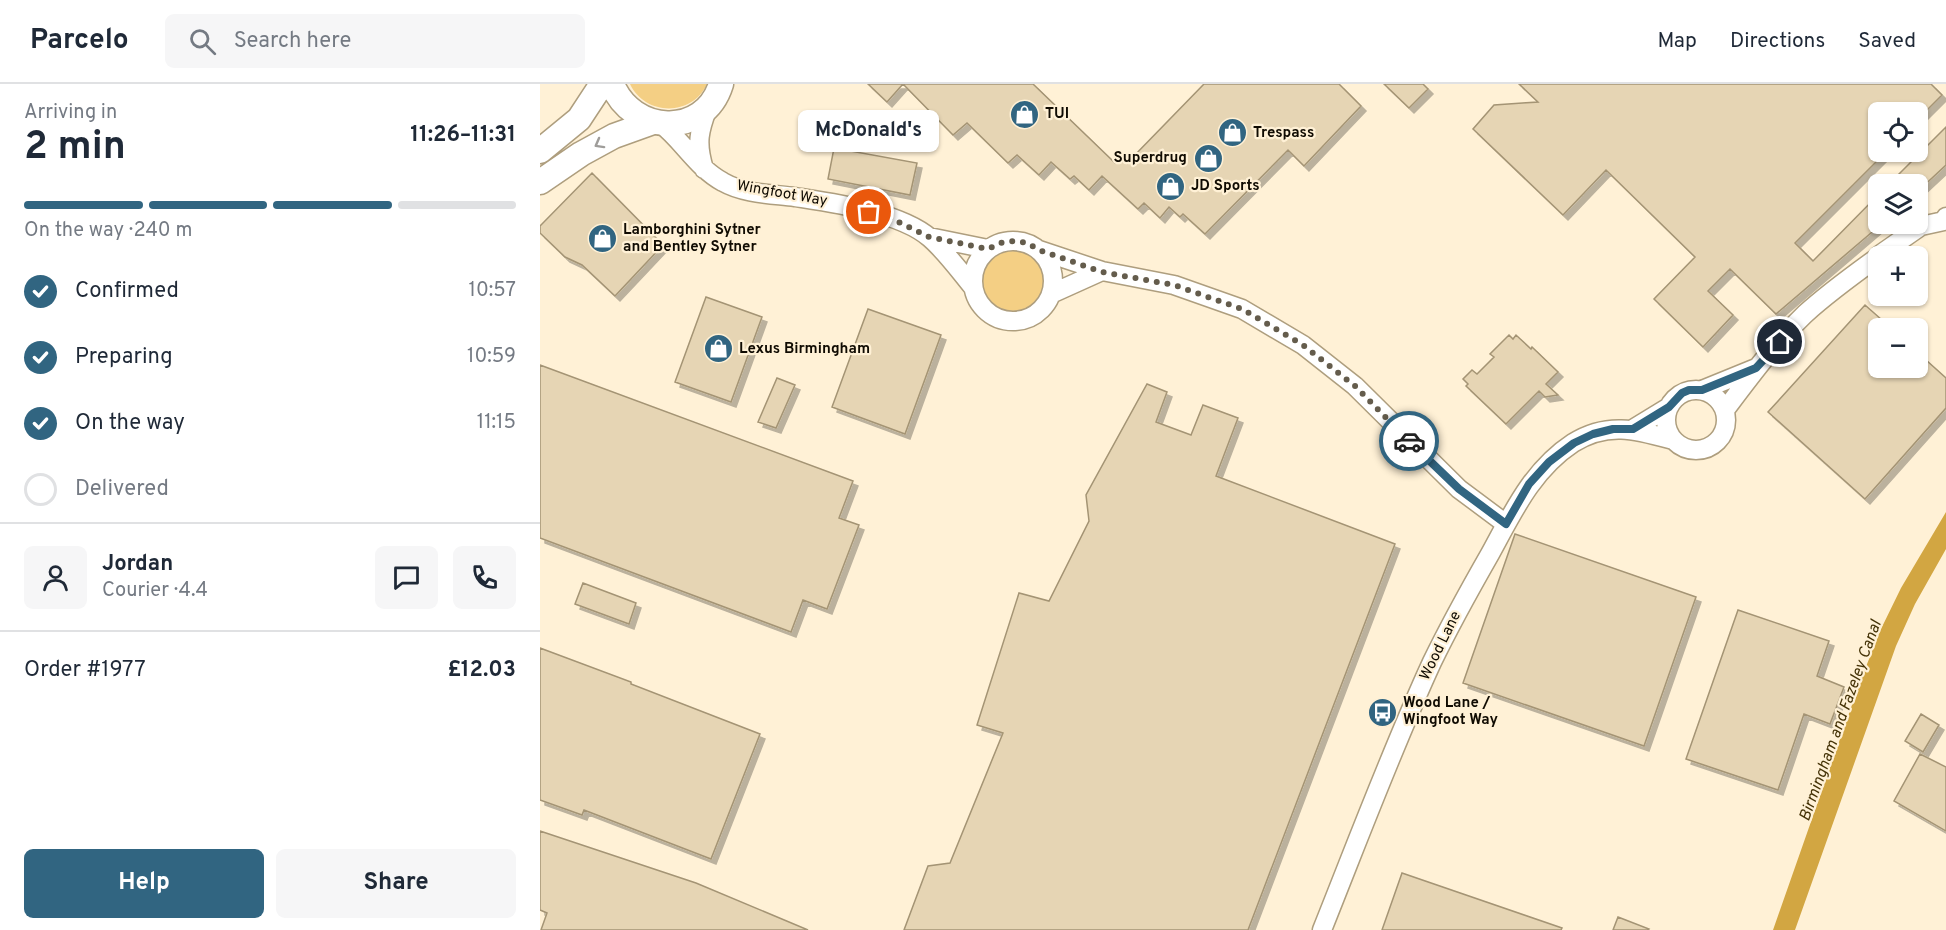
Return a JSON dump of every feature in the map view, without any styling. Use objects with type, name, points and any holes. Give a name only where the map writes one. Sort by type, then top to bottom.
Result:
[{"type":"main road","points":[[540,151],[579,119],[602,84]]},
{"type":"main road","points":[[612,84],[620,100],[630,111],[657,123]]},
{"type":"main road","points":[[540,182],[581,154],[614,136],[657,123],[680,123],[691,118],[708,107],[716,97],[721,84]]},
{"type":"street","points":[[704,169],[699,152],[699,130],[708,107]]},
{"type":"street","name":"Wingfoot Way","points":[[657,123],[671,132],[704,169],[724,183],[740,188],[827,201],[890,218],[929,237],[988,249]]},
{"type":"street","points":[[1893,246],[1921,226],[1945,221]]},
{"type":"street","name":"Wingfoot Way","points":[[929,237],[972,286]]},
{"type":"street","points":[[1039,250],[1052,270],[1053,282],[1051,294],[1042,310],[1021,321],[1007,322],[994,318],[983,309],[976,298],[972,286],[973,272],[988,249],[1000,243],[1014,241],[1027,243],[1039,250],[1102,272],[1174,285],[1242,309],[1303,345],[1355,386],[1459,489],[1506,524]]},
{"type":"street","points":[[1725,410],[1756,368],[1803,315],[1829,292],[1868,264]]},
{"type":"street","points":[[1051,294],[1102,272]]},
{"type":"street","points":[[1702,390],[1756,368]]},
{"type":"street","points":[[1689,390],[1702,390],[1712,394],[1720,400],[1725,410],[1725,430],[1713,445],[1695,450],[1687,449],[1674,440],[1666,424],[1669,407],[1682,393],[1689,390]]},
{"type":"street","name":"Wood Lane","points":[[1633,429],[1669,407]]},
{"type":"street","name":"Wood Lane","points":[[1322,930],[1432,661],[1529,484],[1549,462],[1574,443],[1593,434],[1613,429],[1633,429],[1674,440]]},
{"type":"shaded area","points":[[630,84],[707,84],[700,95],[691,102],[680,107],[668,108],[657,107],[646,102],[637,95]]},
{"type":"shaded area","points":[[1012,247],[1025,250],[1037,257],[1044,269],[1047,282],[1044,295],[1037,307],[1025,314],[1012,317],[999,314],[987,307],[980,295],[977,282],[980,269],[987,257],[999,250]]},
{"type":"shaded area","points":[[1946,512],[1946,549],[1915,604],[1896,646],[1795,930],[1773,930],[1880,631],[1901,588]]},
{"type":"building","points":[[868,84],[903,84],[887,102]]},
{"type":"building","points":[[903,84],[1033,84],[1115,163],[1129,161],[1204,84],[1339,84],[1361,106],[1304,166],[1288,150],[1205,234],[1183,214],[1180,217],[1169,207],[1160,218],[1144,203],[1138,209],[1102,176],[1089,190],[1074,176],[1070,179],[1051,162],[1039,175],[1017,155],[1008,163],[967,123],[953,135]]},
{"type":"building","points":[[1384,84],[1423,84],[1428,89],[1409,108]]},
{"type":"building","points":[[1519,84],[1931,84],[1942,95],[1928,109],[1928,102],[1868,102],[1868,162],[1876,162],[1795,243],[1813,261],[1868,205],[1870,234],[1776,314],[1730,269],[1708,291],[1733,315],[1703,347],[1654,299],[1695,257],[1606,170],[1563,215],[1473,129],[1494,105],[1538,102]]},
{"type":"building","points":[[1946,127],[1946,165],[1928,182],[1928,174],[1899,174],[1911,162],[1928,162],[1928,145]]},
{"type":"building","points":[[834,148],[917,163],[910,195],[828,179]]},
{"type":"building","name":"Lamborghini Sytner and Bentley Sytner","points":[[592,173],[663,245],[615,296],[582,265],[565,257],[540,233],[540,226]]},
{"type":"building","name":"Lexus Birmingham","points":[[706,297],[762,317],[731,402],[675,382]]},
{"type":"building","points":[[1865,305],[1880,318],[1868,318],[1868,378],[1928,378],[1928,362],[1946,378],[1946,408],[1865,499],[1768,412]]},
{"type":"building","points":[[868,309],[941,335],[905,434],[832,407]]},
{"type":"building","points":[[1509,335],[1513,339],[1516,335],[1531,349],[1532,347],[1558,372],[1546,384],[1558,395],[1545,397],[1539,391],[1506,424],[1466,386],[1468,384],[1463,379],[1472,370],[1477,374],[1494,357],[1490,354]]},
{"type":"building","points":[[540,365],[853,481],[839,518],[859,525],[827,609],[803,600],[791,632],[540,538]]},
{"type":"building","points":[[777,378],[795,385],[776,428],[758,422]]},
{"type":"building","points":[[1147,384],[1167,392],[1156,422],[1191,435],[1203,405],[1238,418],[1216,476],[1395,544],[1248,930],[904,930],[928,866],[950,863],[1003,733],[977,725],[1019,593],[1049,601],[1089,521],[1086,495]]},
{"type":"building","points":[[1515,534],[1696,597],[1644,746],[1463,683]]},
{"type":"building","points":[[583,583],[636,603],[629,624],[575,604]]},
{"type":"building","points":[[1738,610],[1829,641],[1817,676],[1844,687],[1830,724],[1804,714],[1778,790],[1686,759]]},
{"type":"building","points":[[540,648],[760,734],[711,859],[584,810],[582,815],[540,800]]},
{"type":"building","points":[[1921,714],[1939,725],[1923,752],[1905,741]]},
{"type":"building","points":[[1920,754],[1946,767],[1946,831],[1894,801]]},
{"type":"building","points":[[540,831],[696,883],[808,930],[541,930],[547,913],[540,910]]},
{"type":"building","points":[[1402,873],[1562,928],[1561,930],[1382,930]]},
{"type":"building","points":[[1618,917],[1649,929],[1613,930]]},
{"type":"way so far","points":[[869,212],[890,218],[929,237],[988,249],[1000,243],[1014,241],[1027,243],[1039,250],[1102,272],[1174,285],[1242,309],[1303,345],[1355,386],[1409,441]]},
{"type":"place","name":"TUI","points":[[1024,114]]},
{"type":"place","name":"Trespass","points":[[1232,133]]},
{"type":"place","name":"Superdrug","points":[[1208,158]]},
{"type":"place","name":"JD Sports","points":[[1170,186]]},
{"type":"place","name":"McDonald's","points":[[869,212]]},
{"type":"place","name":"Lamborghini Sytner and Bentley Sytner","points":[[602,239]]},
{"type":"place","name":"Lexus Birmingham","points":[[718,349]]},
{"type":"place","name":"Wood Lane / Wingfoot Way","points":[[1382,712]]},
{"type":"route","points":[[1409,441],[1459,489],[1506,524],[1529,484],[1549,462],[1574,443],[1593,434],[1613,429],[1633,429],[1669,407],[1682,393],[1689,390],[1702,390],[1756,368],[1780,342]]},
{"type":"water label","name":"Birmingham and Fazeley Canal","points":[[1841,721]]}]
